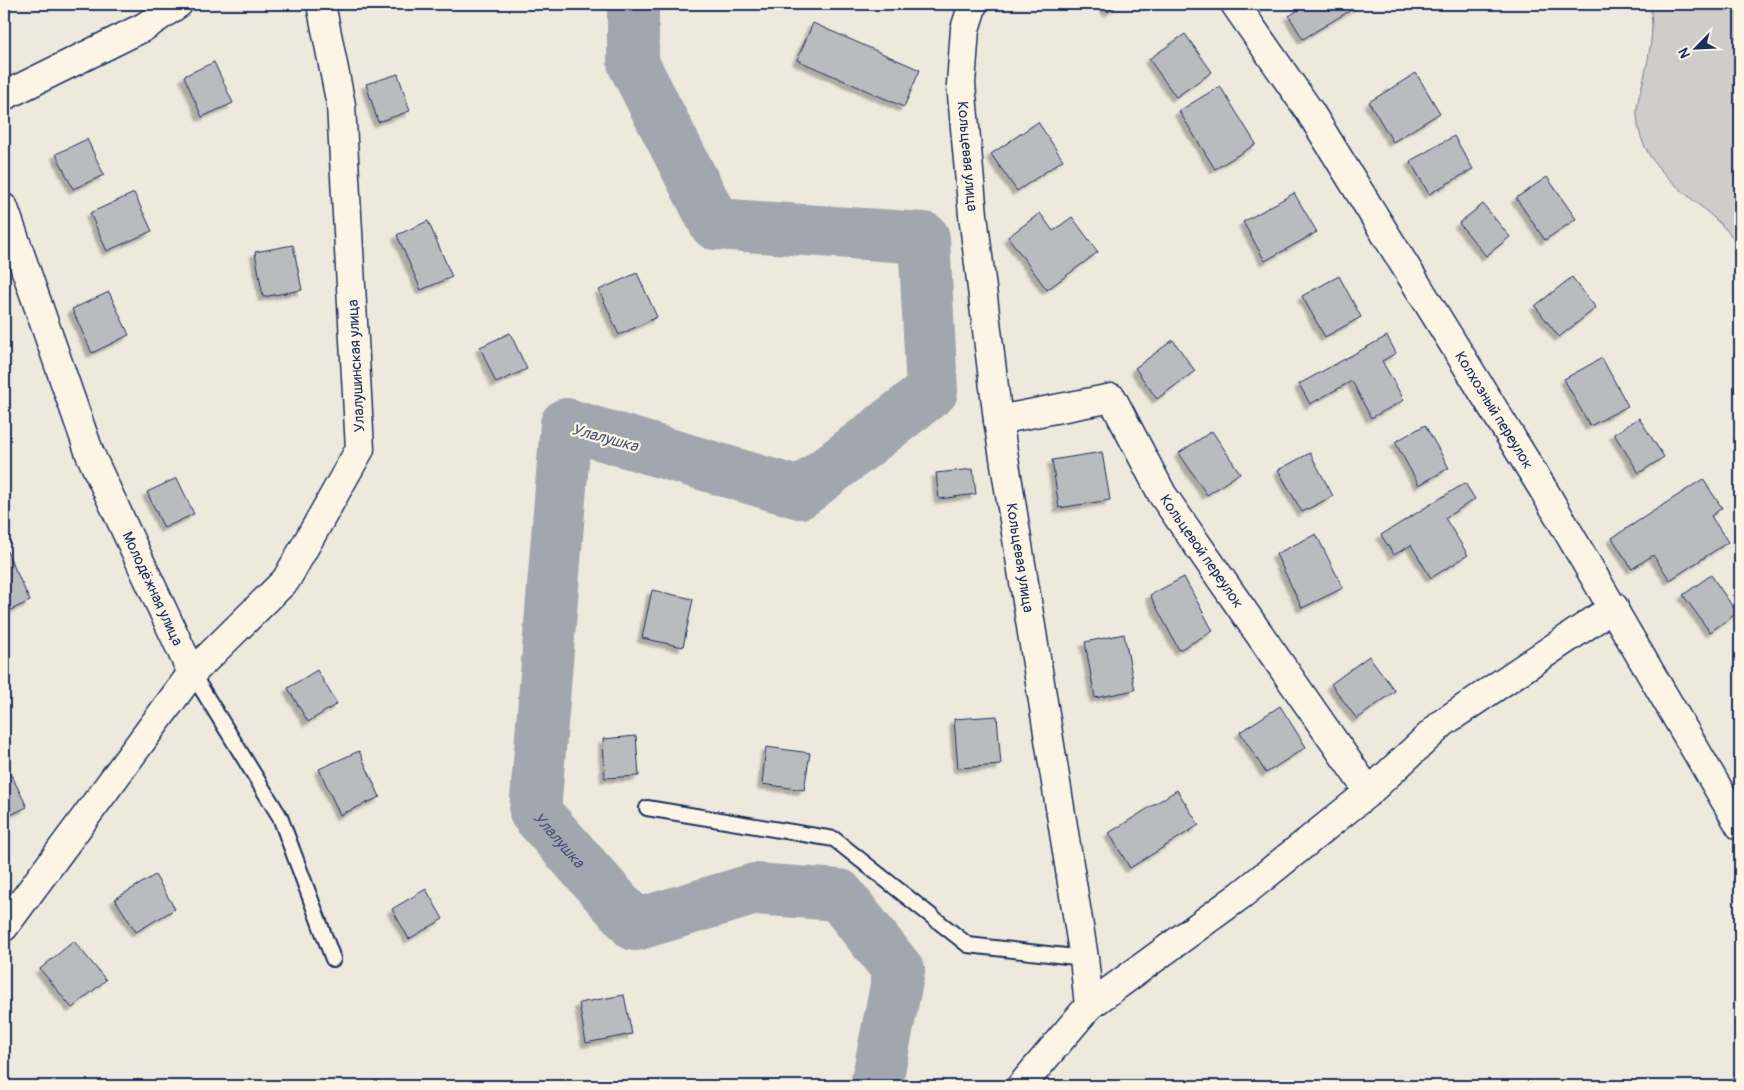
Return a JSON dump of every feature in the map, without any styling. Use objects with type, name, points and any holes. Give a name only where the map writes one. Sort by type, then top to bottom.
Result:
[{"type":"street","points":[[4,96],[144,27],[178,4]]},
{"type":"street","name":"Улалушинская улица","points":[[192,673],[286,580],[360,449],[341,105],[321,4]]},
{"type":"street","name":"Кольцевая улица","points":[[973,4],[965,29],[960,84],[973,215],[998,420],[1084,958],[1089,1006]]},
{"type":"street","name":"Колхозный переулок","points":[[1235,4],[1310,112],[1614,607],[1740,826]]},
{"type":"street","name":"Молодёжная улица","points":[[4,208],[90,454],[192,673]]},
{"type":"street","name":"Кольцевой переулок","points":[[998,420],[1112,398],[1162,494],[1369,792]]},
{"type":"street","points":[[1021,1086],[1089,1006],[1241,895],[1369,792],[1444,722],[1614,607]]},
{"type":"street","points":[[4,927],[192,673]]},
{"type":"lane","points":[[192,673],[280,817],[333,959]]},
{"type":"lane","points":[[647,808],[834,839],[968,945],[1084,958]]},
{"type":"shaded area","points":[[1650,4],[1740,4],[1740,247],[1712,216],[1663,173],[1650,156],[1641,138],[1637,108],[1651,43]]},
{"type":"building","points":[[1102,4],[1120,4],[1108,12]]},
{"type":"building","points":[[1308,4],[1361,4],[1303,39],[1289,16]]},
{"type":"building","points":[[813,23],[920,70],[904,107],[797,60]]},
{"type":"building","points":[[1185,34],[1212,72],[1176,97],[1149,59]]},
{"type":"building","points":[[214,62],[233,103],[202,117],[184,76]]},
{"type":"building","points":[[1416,73],[1440,113],[1393,142],[1369,102]]},
{"type":"building","points":[[398,74],[410,111],[378,122],[366,84]]},
{"type":"building","points":[[1220,86],[1256,144],[1215,169],[1179,111]]},
{"type":"building","points":[[1038,122],[1063,160],[1017,191],[991,154]]},
{"type":"building","points":[[1454,136],[1473,169],[1429,194],[1410,161]]},
{"type":"building","points":[[87,139],[104,175],[73,189],[56,154]]},
{"type":"building","points":[[1547,177],[1576,219],[1545,240],[1516,198]]},
{"type":"building","points":[[134,193],[152,231],[107,251],[90,213]]},
{"type":"building","points":[[1294,193],[1317,232],[1265,261],[1243,222]]},
{"type":"building","points":[[1483,204],[1510,237],[1486,256],[1459,223]]},
{"type":"building","points":[[1040,213],[1053,231],[1072,217],[1098,252],[1047,290],[1008,237]]},
{"type":"building","points":[[428,221],[452,277],[421,290],[397,235]]},
{"type":"building","points":[[293,245],[302,290],[263,297],[255,252]]},
{"type":"building","points":[[637,273],[657,317],[619,335],[599,290]]},
{"type":"building","points":[[1339,276],[1361,317],[1325,337],[1302,296]]},
{"type":"building","points":[[1572,277],[1596,308],[1559,337],[1535,306]]},
{"type":"building","points":[[109,292],[129,335],[92,353],[72,309]]},
{"type":"building","points":[[510,333],[527,369],[496,383],[480,347]]},
{"type":"building","points":[[1387,336],[1396,353],[1382,361],[1404,400],[1371,418],[1352,381],[1310,404],[1299,384]]},
{"type":"building","points":[[1173,340],[1195,371],[1157,399],[1135,368]]},
{"type":"building","points":[[1602,358],[1628,406],[1590,426],[1564,379]]},
{"type":"building","points":[[1639,418],[1664,457],[1639,473],[1614,434]]},
{"type":"building","points":[[1425,425],[1449,468],[1419,485],[1395,442]]},
{"type":"building","points":[[1212,431],[1240,473],[1207,495],[1179,453]]},
{"type":"building","points":[[1102,452],[1110,500],[1059,508],[1052,460]]},
{"type":"building","points":[[1310,453],[1333,496],[1302,512],[1278,470]]},
{"type":"building","points":[[973,469],[976,494],[939,499],[936,473]]},
{"type":"building","points":[[177,478],[194,514],[164,528],[147,492]]},
{"type":"building","points":[[1703,479],[1722,508],[1711,516],[1728,542],[1670,580],[1653,555],[1632,569],[1612,538]]},
{"type":"building","points":[[1465,483],[1475,499],[1445,518],[1468,555],[1431,578],[1411,545],[1394,555],[1381,535]]},
{"type":"building","points":[[1316,534],[1343,588],[1302,608],[1276,554]]},
{"type":"building","points":[[4,545],[30,601],[4,613]]},
{"type":"building","points":[[1711,575],[1737,613],[1710,632],[1683,595]]},
{"type":"building","points":[[1184,577],[1213,631],[1179,650],[1150,595]]},
{"type":"building","points":[[652,590],[693,599],[683,647],[642,638]]},
{"type":"building","points":[[1124,634],[1135,690],[1095,698],[1085,642]]},
{"type":"building","points":[[1369,656],[1395,691],[1357,719],[1331,684]]},
{"type":"building","points":[[317,670],[337,704],[308,722],[288,688]]},
{"type":"building","points":[[1280,706],[1306,747],[1266,773],[1240,732]]},
{"type":"building","points":[[997,716],[1001,765],[958,768],[954,719]]},
{"type":"building","points":[[636,736],[639,776],[605,778],[603,739]]},
{"type":"building","points":[[766,747],[810,753],[804,790],[762,784]]},
{"type":"building","points":[[359,751],[380,797],[340,815],[319,769]]},
{"type":"building","points":[[8,768],[27,807],[4,818],[4,770]]},
{"type":"building","points":[[1177,790],[1199,825],[1130,868],[1109,833]]},
{"type":"building","points":[[155,875],[175,909],[136,932],[115,899]]},
{"type":"building","points":[[426,889],[443,919],[409,939],[392,909]]},
{"type":"building","points":[[74,941],[106,980],[72,1008],[40,969]]},
{"type":"building","points":[[624,995],[632,1034],[586,1043],[579,1003]]},
{"type":"waterway","name":"Улалушка","points":[[633,4],[633,63],[715,224],[924,238],[932,391],[800,493],[566,424],[535,812],[635,925],[755,889],[839,895],[899,971],[876,1086]]}]
